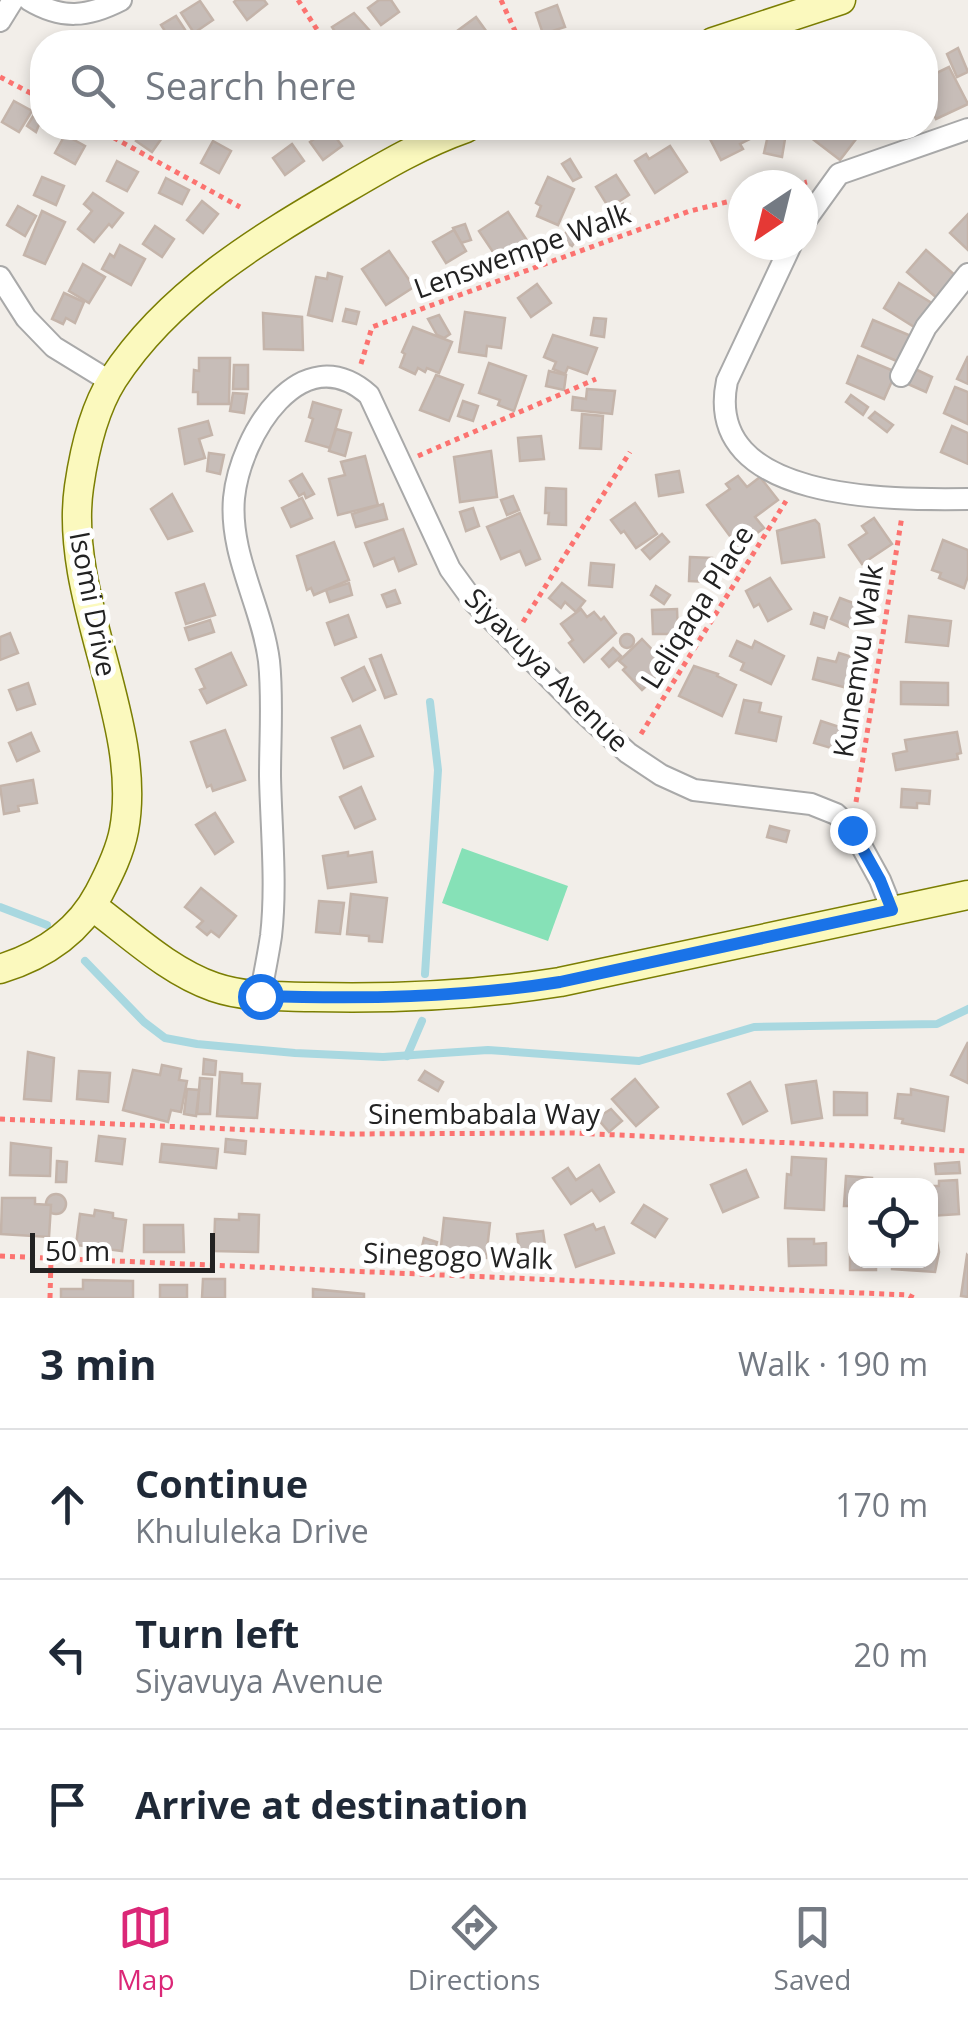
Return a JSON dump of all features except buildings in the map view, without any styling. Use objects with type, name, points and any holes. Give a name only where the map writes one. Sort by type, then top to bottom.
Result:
[{"type":"street","points":[[0,21],[13,0]]},
{"type":"street","points":[[29,0],[67,16],[96,12],[121,0]]},
{"type":"street","points":[[750,30],[841,0]]},
{"type":"street","points":[[938,139],[968,128]]},
{"type":"street","name":"Isomi Drive","points":[[0,968],[45,951],[61,940],[92,906],[120,846],[126,808],[122,756],[83,575],[77,516],[87,450],[111,382],[159,323],[225,264],[375,171],[441,140]]},
{"type":"street","points":[[818,203],[839,174],[934,140]]},
{"type":"street","points":[[784,260],[736,359],[724,397],[726,420],[736,439],[751,456],[778,475],[837,493],[968,499]]},
{"type":"street","points":[[900,376],[926,327],[968,274]]},
{"type":"street","points":[[0,277],[26,318],[54,347],[111,382]]},
{"type":"street","points":[[260,996],[271,932],[269,663],[261,616],[238,548],[234,494],[248,447],[291,386],[324,376],[355,383]]},
{"type":"street","name":"Siyavuya Avenue","points":[[355,383],[379,410],[450,570],[511,641],[628,753],[661,775],[694,790],[811,804],[836,814],[852,830],[892,910]]},
{"type":"street","points":[[92,906],[178,970],[210,986],[260,996],[377,999],[505,991],[560,982],[968,896]]},
{"type":"path","points":[[298,0],[317,30]]},
{"type":"path","points":[[501,0],[515,30]]},
{"type":"path","points":[[0,76],[30,93]]},
{"type":"path","points":[[118,140],[240,207]]},
{"type":"path","name":"Lenswempe Walk","points":[[355,383],[372,326],[690,212],[728,202]]},
{"type":"path","points":[[402,463],[596,378]]},
{"type":"path","points":[[511,641],[630,452]]},
{"type":"path","name":"Leliqaqa Place","points":[[628,753],[799,482]]},
{"type":"path","name":"Kunemvu Walk","points":[[852,830],[904,499]]},
{"type":"path","name":"Sinembabala Way","points":[[0,1119],[345,1134],[574,1133],[968,1152]]},
{"type":"path","name":"Sinegogo Walk","points":[[0,1256],[908,1294],[914,1298]]},
{"type":"path","points":[[50,1298],[51,1259]]},
{"type":"green space","points":[[462,848],[568,886],[548,941],[442,903]]},
{"type":"waterway","points":[[425,974],[438,770],[430,702]]},
{"type":"waterway","points":[[0,907],[47,925]]},
{"type":"waterway","points":[[85,961],[144,1022],[165,1038],[295,1053],[383,1057],[488,1050],[639,1061],[754,1027],[937,1024],[968,1009]]},
{"type":"waterway","points":[[407,1056],[422,1021]]},
{"type":"route","points":[[260,996],[377,999],[505,991],[892,910],[852,830]]}]
